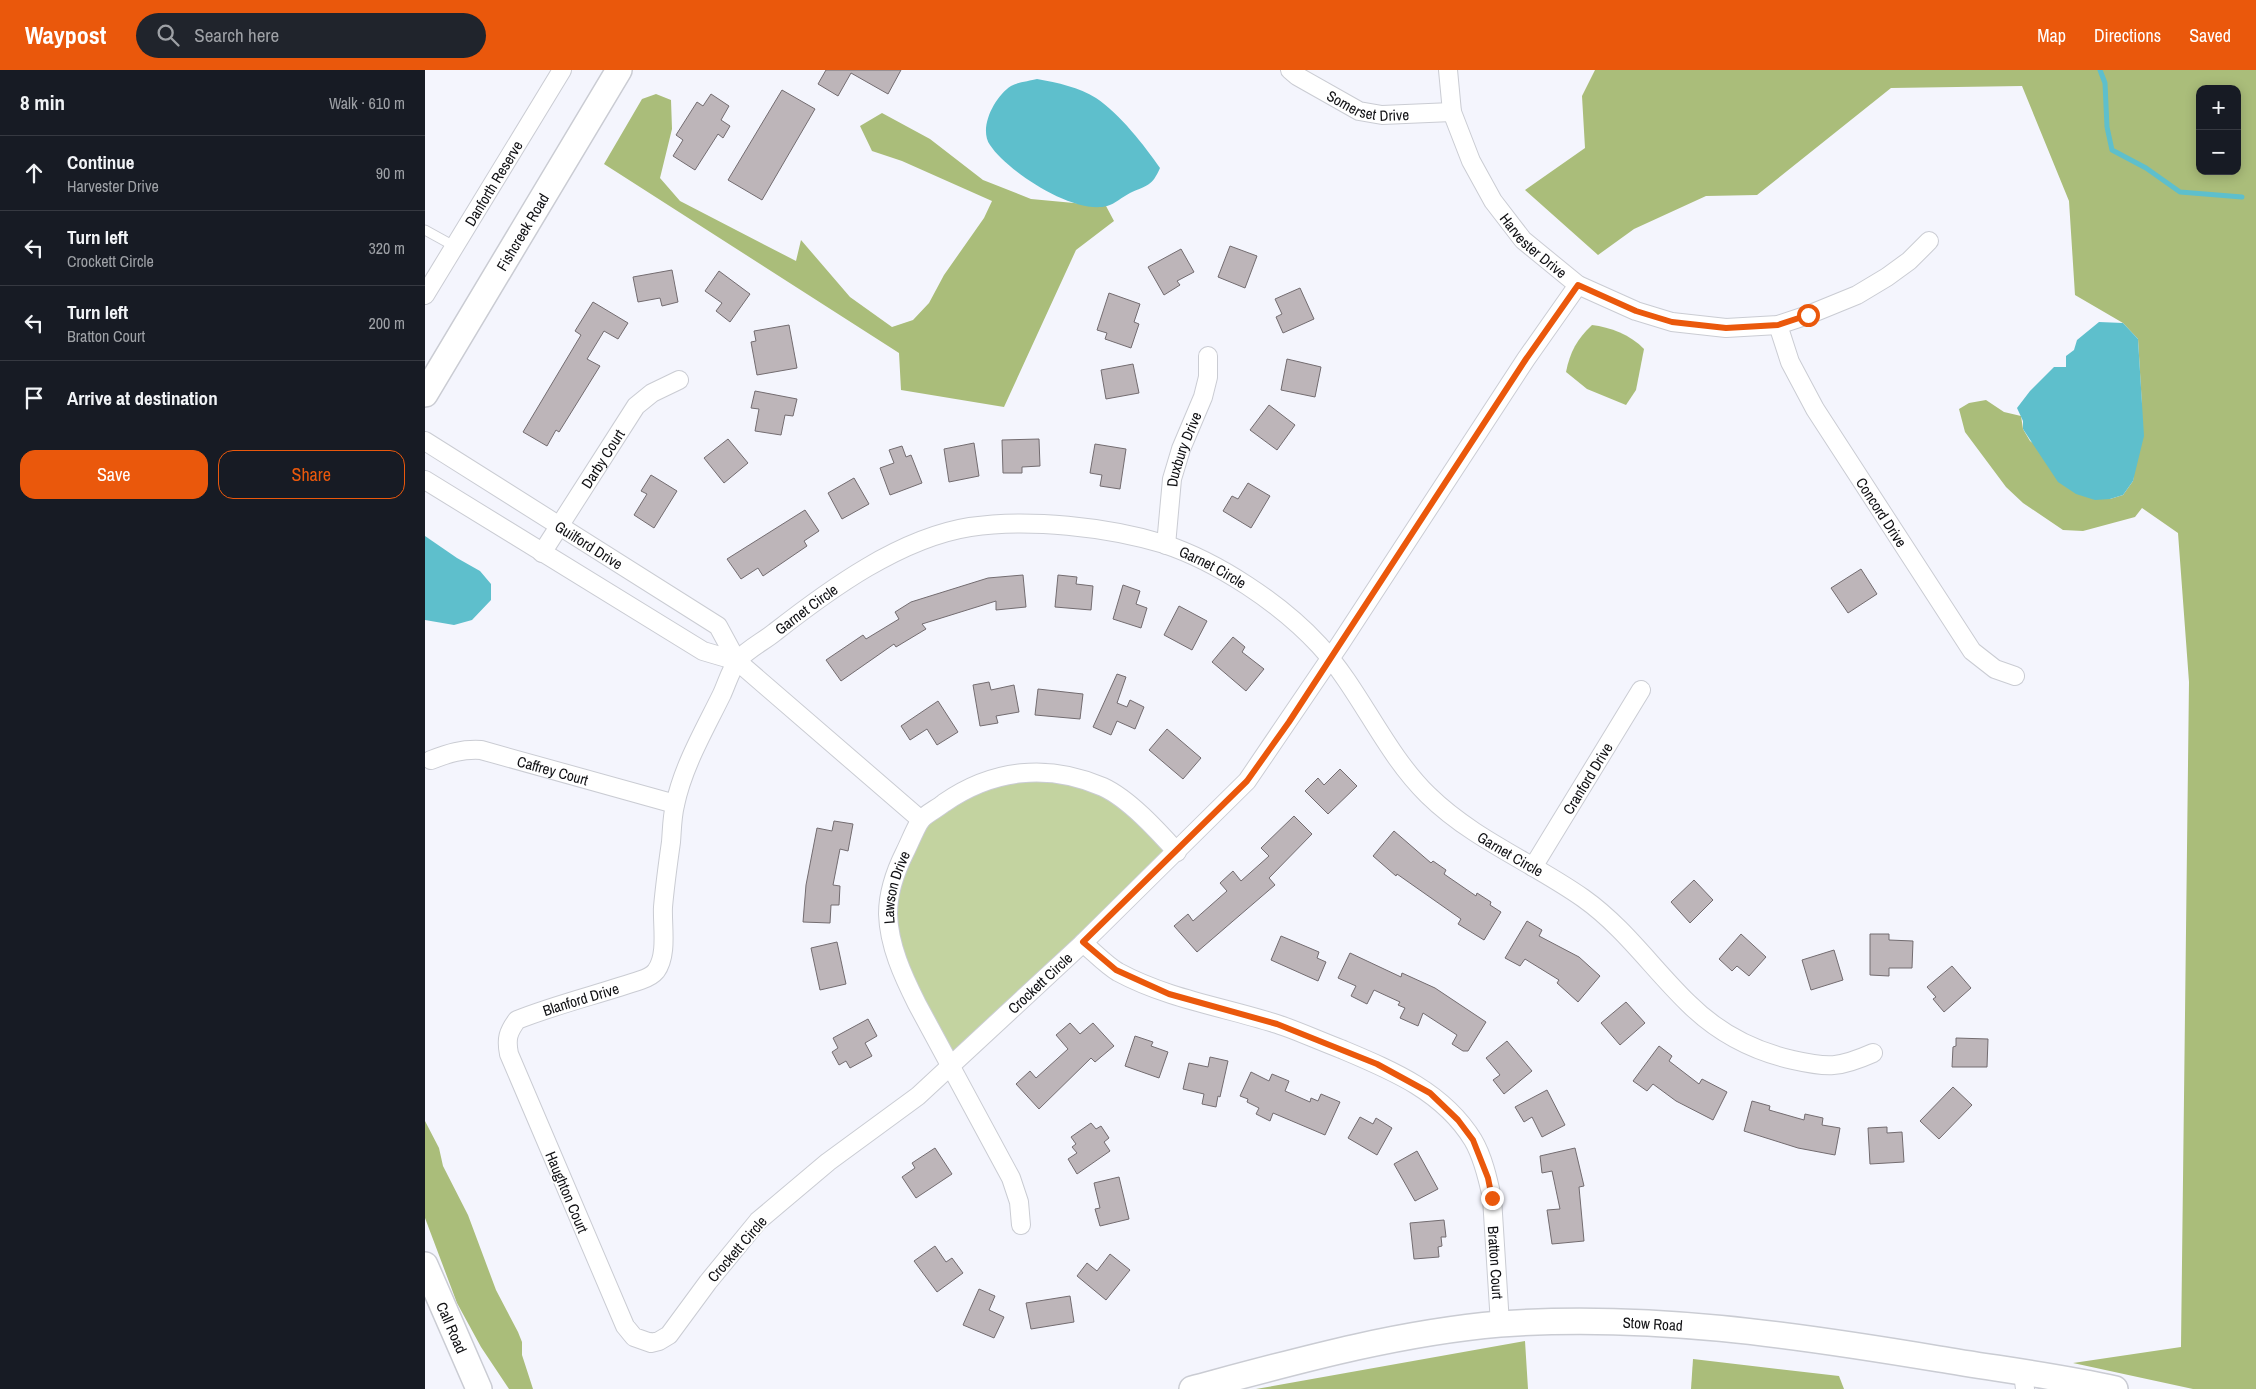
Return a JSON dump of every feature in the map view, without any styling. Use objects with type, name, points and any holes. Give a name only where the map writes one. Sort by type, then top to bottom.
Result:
[{"type":"street","name":"Danforth Reserve","points":[[426,292],[562,70]]},
{"type":"street","name":"Fishcreek Road","points":[[425,394],[619,70]]},
{"type":"street","name":"Somerset Drive","points":[[1290,70],[1297,76],[1359,111],[1381,115],[1452,112]]},
{"type":"street","name":"Harvester Drive","points":[[1448,70],[1452,112],[1471,161],[1493,201],[1523,240],[1578,285],[1636,311],[1672,322],[1726,328],[1778,325],[1857,295],[1909,261],[1929,241]]},
{"type":"street","name":"Crockett Circle","points":[[659,1341],[669,1334],[708,1282],[759,1222],[828,1162],[918,1096],[1177,852],[1247,781],[1330,660],[1526,359],[1578,285]]},
{"type":"street","name":"Concord Drive","points":[[1778,325],[1790,362],[1815,409],[1972,651],[1995,669],[2015,676]]},
{"type":"street","name":"Duxbury Drive","points":[[1166,545],[1172,479],[1181,449],[1203,397],[1208,377],[1208,356]]},
{"type":"street","name":"Darby Court","points":[[542,553],[636,406],[652,393],[679,380]]},
{"type":"street","name":"Guilford Drive","points":[[425,441],[718,626],[737,661],[921,820]]},
{"type":"street","name":"Guilford Drive","points":[[425,480],[703,651],[737,661]]},
{"type":"street","name":"Garnet Circle","points":[[646,979],[655,972],[662,951],[663,908],[675,804],[691,759],[737,661],[801,612],[856,574],[905,548],[971,527],[1023,524],[1073,526],[1166,545],[1219,569],[1271,602],[1319,645],[1357,696],[1383,739],[1425,793],[1466,828],[1584,898],[1624,932],[1687,1003],[1707,1021],[1737,1041],[1768,1054],[1822,1066],[1841,1065],[1873,1053]]},
{"type":"street","name":"Cranford Drive","points":[[1533,867],[1641,690]]},
{"type":"street","name":"Caffrey Court","points":[[431,760],[464,749],[481,750],[675,804]]},
{"type":"street","name":"Lawson Drive","points":[[1021,1225],[1019,1202],[1011,1178],[904,977],[894,948],[889,914],[892,887],[898,866],[921,820],[964,790],[998,777],[1037,771],[1071,776],[1104,788],[1148,821],[1177,852]]},
{"type":"street","name":"Bratton Court","points":[[1083,942],[1116,970],[1131,978],[1169,994],[1277,1024],[1409,1080],[1441,1102],[1473,1140],[1488,1178],[1492,1198],[1500,1324]]},
{"type":"street","name":"Blanford Drive","points":[[517,1020],[614,987],[646,979]]},
{"type":"street","name":"Haughton Court","points":[[517,1020],[509,1030],[506,1041],[509,1054],[625,1326],[634,1337],[642,1341],[659,1341]]},
{"type":"street","name":"Call Road","points":[[425,1266],[479,1389]]},
{"type":"street","name":"Stow Road","points":[[1192,1389],[1371,1344],[1455,1329],[1500,1324],[1600,1322],[1705,1327],[1821,1340],[2024,1381],[2115,1389]]},
{"type":"lane","points":[[425,230],[454,246]]},
{"type":"green space","points":[[1595,70],[2256,70],[2256,1389],[2193,1389],[2073,1363],[2181,1347],[2189,682],[2178,533],[2142,508],[2135,517],[2083,531],[2063,530],[2023,503],[2006,487],[1965,432],[1959,409],[1969,403],[1986,400],[2004,412],[2021,416],[2023,429],[2030,441],[2110,499],[2123,495],[2133,481],[2142,406],[2138,339],[2123,323],[2075,295],[2069,201],[2022,86],[1891,88],[1757,195],[1706,196],[1634,229],[1598,255],[1525,190],[1585,148],[1582,96]]},
{"type":"green space","points":[[656,94],[671,100],[672,129],[660,178],[680,201],[796,261],[801,240],[850,297],[892,327],[913,320],[929,303],[944,275],[984,218],[992,201],[902,161],[872,151],[860,126],[882,113],[930,139],[983,180],[1031,199],[1106,206],[1114,221],[1076,250],[1004,407],[901,390],[899,353],[604,164],[642,99]]},
{"type":"green space","points":[[1592,325],[1620,332],[1644,349],[1636,390],[1626,405],[1587,389],[1566,372],[1575,346]]},
{"type":"green space","points":[[1032,771],[1104,788],[1177,852],[950,1065],[904,977],[892,887],[921,820],[964,790]]},
{"type":"green space","points":[[425,1121],[439,1148],[443,1166],[468,1215],[496,1290],[518,1332],[522,1342],[522,1355],[533,1389],[509,1389],[481,1347],[457,1303],[425,1218]]},
{"type":"green space","points":[[1525,1341],[1528,1389],[1256,1389]]},
{"type":"green space","points":[[1693,1359],[1839,1376],[1844,1389],[1691,1389]]},
{"type":"water","points":[[1037,79],[1083,91],[1105,104],[1114,112],[1139,140],[1160,168],[1152,182],[1110,205],[1093,207],[1060,198],[1011,167],[990,145],[986,130],[987,121],[994,105],[1005,91],[1011,86]]},
{"type":"water","points":[[2099,322],[2123,323],[2138,339],[2144,436],[2133,481],[2123,495],[2110,499],[2095,500],[2076,494],[2058,482],[2023,429],[2023,421],[2017,408],[2030,391],[2054,367],[2066,367],[2066,356],[2074,350],[2077,340]]},
{"type":"water","points":[[425,536],[480,571],[491,584],[491,600],[472,620],[454,625],[425,620]]},
{"type":"building","points":[[826,70],[901,70],[888,94],[851,73],[838,96],[818,84]]},
{"type":"building","points":[[782,90],[815,109],[762,200],[728,180]]},
{"type":"building","points":[[711,94],[729,106],[721,120],[730,126],[723,138],[718,134],[695,170],[673,156],[683,140],[676,135],[697,102],[703,106]]},
{"type":"building","points":[[1230,246],[1257,256],[1245,288],[1218,277]]},
{"type":"building","points":[[1181,249],[1194,272],[1177,281],[1180,285],[1164,295],[1148,267]]},
{"type":"building","points":[[672,270],[678,302],[662,306],[660,298],[638,302],[633,277]]},
{"type":"building","points":[[719,271],[750,294],[730,322],[716,311],[722,303],[705,291]]},
{"type":"building","points":[[1300,288],[1314,319],[1283,333],[1276,317],[1282,314],[1275,299]]},
{"type":"building","points":[[1109,293],[1140,304],[1134,322],[1139,324],[1131,348],[1105,339],[1107,333],[1097,330]]},
{"type":"building","points":[[593,302],[628,323],[618,339],[604,331],[587,359],[600,366],[559,432],[556,430],[547,446],[523,432],[581,335],[575,331]]},
{"type":"building","points":[[789,325],[797,368],[757,375],[751,342],[756,341],[754,331]]},
{"type":"building","points":[[1287,359],[1321,367],[1315,397],[1281,390]]},
{"type":"building","points":[[1133,364],[1139,393],[1106,399],[1101,370]]},
{"type":"building","points":[[755,391],[797,399],[793,416],[785,415],[781,435],[755,431],[759,409],[751,408]]},
{"type":"building","points":[[1269,405],[1295,425],[1277,450],[1250,430]]},
{"type":"building","points":[[728,439],[748,463],[724,483],[704,458]]},
{"type":"building","points":[[1039,439],[1040,466],[1022,467],[1022,473],[1003,473],[1002,440]]},
{"type":"building","points":[[974,443],[979,476],[949,482],[944,449]]},
{"type":"building","points":[[1095,444],[1126,449],[1120,489],[1100,486],[1102,475],[1090,473]]},
{"type":"building","points":[[902,446],[906,457],[911,455],[922,483],[890,495],[880,468],[894,463],[889,450]]},
{"type":"building","points":[[651,475],[677,491],[654,528],[634,515],[647,494],[641,491]]},
{"type":"building","points":[[854,478],[869,504],[842,519],[828,493]]},
{"type":"building","points":[[1248,483],[1270,496],[1251,528],[1223,511],[1232,496],[1238,499]]},
{"type":"building","points":[[805,510],[819,531],[804,541],[807,546],[763,576],[758,568],[741,579],[727,559]]},
{"type":"building","points":[[1861,569],[1877,594],[1848,613],[1831,588]]},
{"type":"building","points":[[1023,575],[1026,607],[996,610],[996,601],[922,624],[926,629],[896,647],[894,644],[841,681],[826,660],[863,635],[866,639],[899,619],[895,612],[911,602],[988,578]]},
{"type":"building","points":[[1058,575],[1077,577],[1076,584],[1093,586],[1091,610],[1055,607]]},
{"type":"building","points":[[1123,585],[1140,591],[1136,604],[1147,608],[1141,628],[1113,619]]},
{"type":"building","points":[[1179,606],[1207,621],[1192,650],[1164,635]]},
{"type":"building","points":[[1233,637],[1245,647],[1242,652],[1264,669],[1246,691],[1212,662]]},
{"type":"building","points":[[1117,674],[1126,677],[1117,703],[1127,707],[1130,700],[1144,707],[1135,729],[1117,721],[1111,735],[1093,727]]},
{"type":"building","points":[[989,682],[991,690],[1014,685],[1019,712],[996,716],[998,723],[980,726],[973,685]]},
{"type":"building","points":[[1038,689],[1083,694],[1080,719],[1035,715]]},
{"type":"building","points":[[938,701],[958,732],[937,745],[927,729],[910,740],[901,726]]},
{"type":"building","points":[[1167,729],[1201,758],[1183,779],[1149,750]]},
{"type":"building","points":[[1340,769],[1357,786],[1328,814],[1305,791],[1318,778],[1324,785]]},
{"type":"building","points":[[1294,816],[1312,834],[1269,878],[1275,885],[1197,952],[1174,926],[1188,914],[1193,921],[1227,891],[1220,883],[1233,871],[1241,881],[1269,856],[1261,848]]},
{"type":"building","points":[[834,821],[853,824],[848,851],[840,849],[833,885],[840,886],[839,905],[831,905],[830,923],[803,922],[806,885],[817,828],[832,831]]},
{"type":"building","points":[[1394,831],[1431,863],[1433,861],[1446,870],[1444,874],[1476,896],[1477,893],[1491,902],[1490,905],[1501,912],[1484,940],[1458,924],[1461,919],[1397,874],[1396,876],[1373,856]]},
{"type":"building","points":[[1694,880],[1713,900],[1690,923],[1671,902]]},
{"type":"building","points":[[1527,921],[1542,930],[1539,936],[1579,957],[1600,976],[1578,1002],[1557,983],[1559,980],[1525,959],[1520,966],[1505,958]]},
{"type":"building","points":[[1741,934],[1766,957],[1749,976],[1737,966],[1732,971],[1719,959]]},
{"type":"building","points":[[1870,934],[1889,934],[1889,940],[1913,941],[1912,968],[1889,968],[1889,976],[1870,975]]},
{"type":"building","points":[[1281,936],[1319,952],[1317,958],[1326,962],[1318,981],[1271,960]]},
{"type":"building","points":[[837,942],[846,984],[820,990],[811,948]]},
{"type":"building","points":[[1834,950],[1843,980],[1811,990],[1802,960]]},
{"type":"building","points":[[1350,953],[1401,977],[1402,973],[1435,988],[1486,1022],[1468,1051],[1463,1051],[1452,1044],[1457,1035],[1423,1013],[1418,1026],[1400,1018],[1405,1008],[1398,1005],[1400,1002],[1374,990],[1367,1004],[1351,996],[1356,986],[1338,978]]},
{"type":"building","points":[[1952,966],[1971,988],[1944,1012],[1933,999],[1936,997],[1927,987]]},
{"type":"building","points":[[1626,1002],[1645,1023],[1620,1045],[1601,1023]]},
{"type":"building","points":[[868,1019],[877,1036],[865,1043],[872,1056],[850,1068],[846,1061],[839,1065],[832,1052],[838,1048],[833,1038]]},
{"type":"building","points":[[1070,1023],[1080,1034],[1093,1023],[1114,1046],[1095,1062],[1091,1058],[1039,1109],[1016,1084],[1030,1071],[1036,1078],[1068,1049],[1056,1035]]},
{"type":"building","points":[[1135,1036],[1153,1042],[1151,1046],[1168,1052],[1159,1078],[1125,1066]]},
{"type":"building","points":[[1956,1038],[1988,1039],[1987,1067],[1952,1067],[1953,1047],[1956,1046]]},
{"type":"building","points":[[1507,1041],[1532,1071],[1504,1094],[1493,1080],[1500,1075],[1486,1058]]},
{"type":"building","points":[[1659,1046],[1672,1056],[1669,1061],[1699,1084],[1702,1079],[1727,1092],[1713,1120],[1676,1101],[1653,1084],[1647,1091],[1633,1081]]},
{"type":"building","points":[[1210,1057],[1228,1061],[1216,1107],[1202,1104],[1204,1094],[1183,1089],[1189,1063],[1208,1067]]},
{"type":"building","points":[[1251,1072],[1269,1081],[1272,1074],[1289,1081],[1285,1091],[1310,1102],[1311,1098],[1318,1101],[1321,1094],[1340,1102],[1325,1135],[1273,1113],[1270,1121],[1256,1114],[1259,1108],[1247,1102],[1248,1099],[1240,1096]]},
{"type":"building","points":[[1953,1087],[1972,1105],[1939,1139],[1920,1121]]},
{"type":"building","points":[[1547,1090],[1565,1125],[1542,1137],[1532,1117],[1524,1122],[1515,1107]]},
{"type":"building","points":[[1752,1101],[1770,1106],[1769,1110],[1804,1120],[1805,1114],[1823,1118],[1822,1125],[1840,1128],[1835,1155],[1798,1148],[1744,1131]]},
{"type":"building","points":[[1360,1117],[1373,1124],[1376,1118],[1392,1128],[1377,1155],[1348,1138]]},
{"type":"building","points":[[1091,1123],[1096,1129],[1101,1126],[1109,1138],[1104,1142],[1110,1151],[1077,1174],[1068,1159],[1077,1153],[1072,1147],[1076,1144],[1071,1137]]},
{"type":"building","points":[[1887,1127],[1887,1133],[1902,1132],[1904,1162],[1870,1164],[1868,1128]]},
{"type":"building","points":[[935,1148],[952,1174],[916,1198],[902,1177],[915,1168],[912,1163]]},
{"type":"building","points":[[1575,1148],[1584,1186],[1579,1187],[1584,1241],[1552,1244],[1547,1210],[1560,1209],[1552,1171],[1542,1173],[1540,1156]]},
{"type":"building","points":[[1417,1151],[1438,1189],[1415,1201],[1394,1164]]},
{"type":"building","points":[[1119,1177],[1129,1219],[1100,1226],[1095,1209],[1100,1208],[1094,1183]]},
{"type":"building","points":[[1444,1220],[1446,1237],[1441,1237],[1442,1246],[1438,1247],[1439,1257],[1414,1259],[1410,1223]]},
{"type":"building","points":[[935,1246],[946,1262],[952,1258],[963,1273],[937,1292],[914,1261]]},
{"type":"building","points":[[1110,1254],[1130,1270],[1106,1300],[1077,1276],[1087,1263],[1097,1271]]},
{"type":"building","points":[[979,1289],[995,1296],[989,1310],[1004,1317],[994,1338],[963,1325]]},
{"type":"building","points":[[1070,1296],[1074,1322],[1031,1329],[1026,1303]]},
{"type":"waterway","points":[[2100,70],[2105,83],[2107,127],[2112,150],[2146,168],[2180,192],[2242,197]]},
{"type":"route","points":[[1492,1198],[1488,1178],[1473,1140],[1458,1120],[1430,1093],[1377,1064],[1277,1024],[1169,994],[1131,978],[1116,970],[1083,942],[1177,852],[1247,781],[1289,722],[1526,359],[1578,285],[1636,311],[1672,322],[1726,328],[1778,325],[1808,315]]}]
